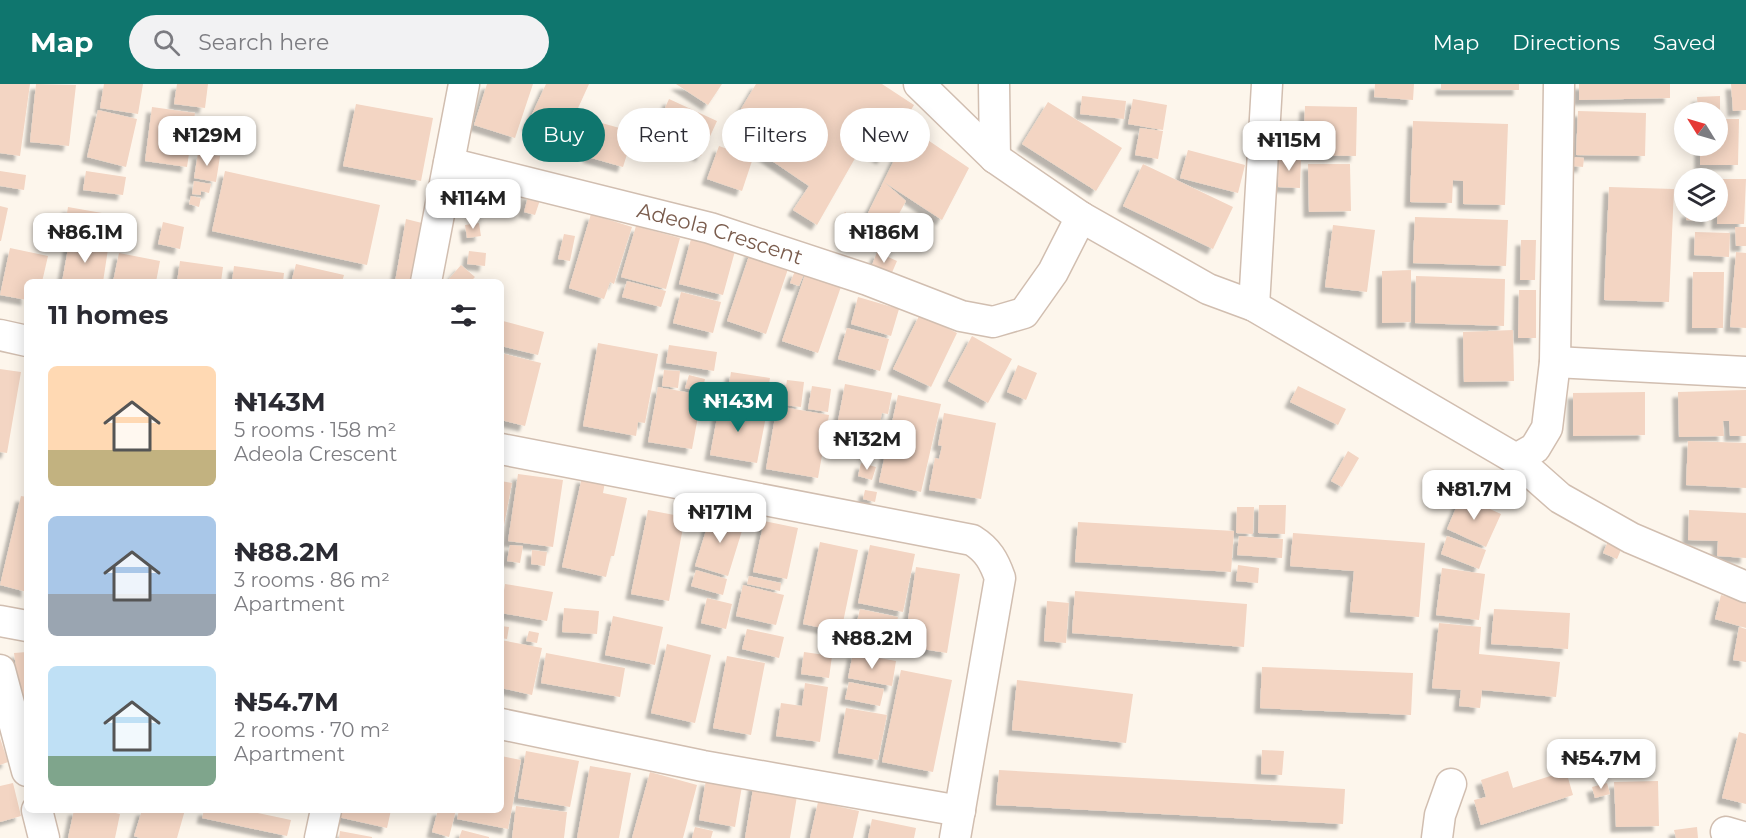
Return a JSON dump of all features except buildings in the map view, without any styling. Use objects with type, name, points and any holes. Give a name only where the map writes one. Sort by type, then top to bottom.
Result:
[{"type":"street","points":[[427,279],[464,84]]},
{"type":"street","points":[[918,84],[995,158],[1080,220],[1208,289],[1254,306],[1516,459],[1560,498],[1631,538],[1746,588]]},
{"type":"street","points":[[994,84],[995,158]]},
{"type":"street","points":[[1254,306],[1267,84]]},
{"type":"street","points":[[1516,459],[1535,448],[1547,428],[1555,362],[1559,84]]},
{"type":"street","name":"Adeola Crescent","points":[[449,163],[710,228],[868,280],[961,316],[993,322],[1024,313],[1053,272],[1080,220]]},
{"type":"street","points":[[0,335],[24,340]]},
{"type":"street","points":[[1555,362],[1746,372]]},
{"type":"street","points":[[504,450],[972,540],[985,549],[995,564],[1000,578],[957,825],[703,766],[504,725]]},
{"type":"street","points":[[0,621],[24,625]]},
{"type":"street","points":[[0,670],[24,760]]},
{"type":"street","points":[[1437,838],[1440,815],[1451,784]]},
{"type":"street","points":[[38,813],[44,838]]},
{"type":"street","points":[[320,838],[325,813]]}]
